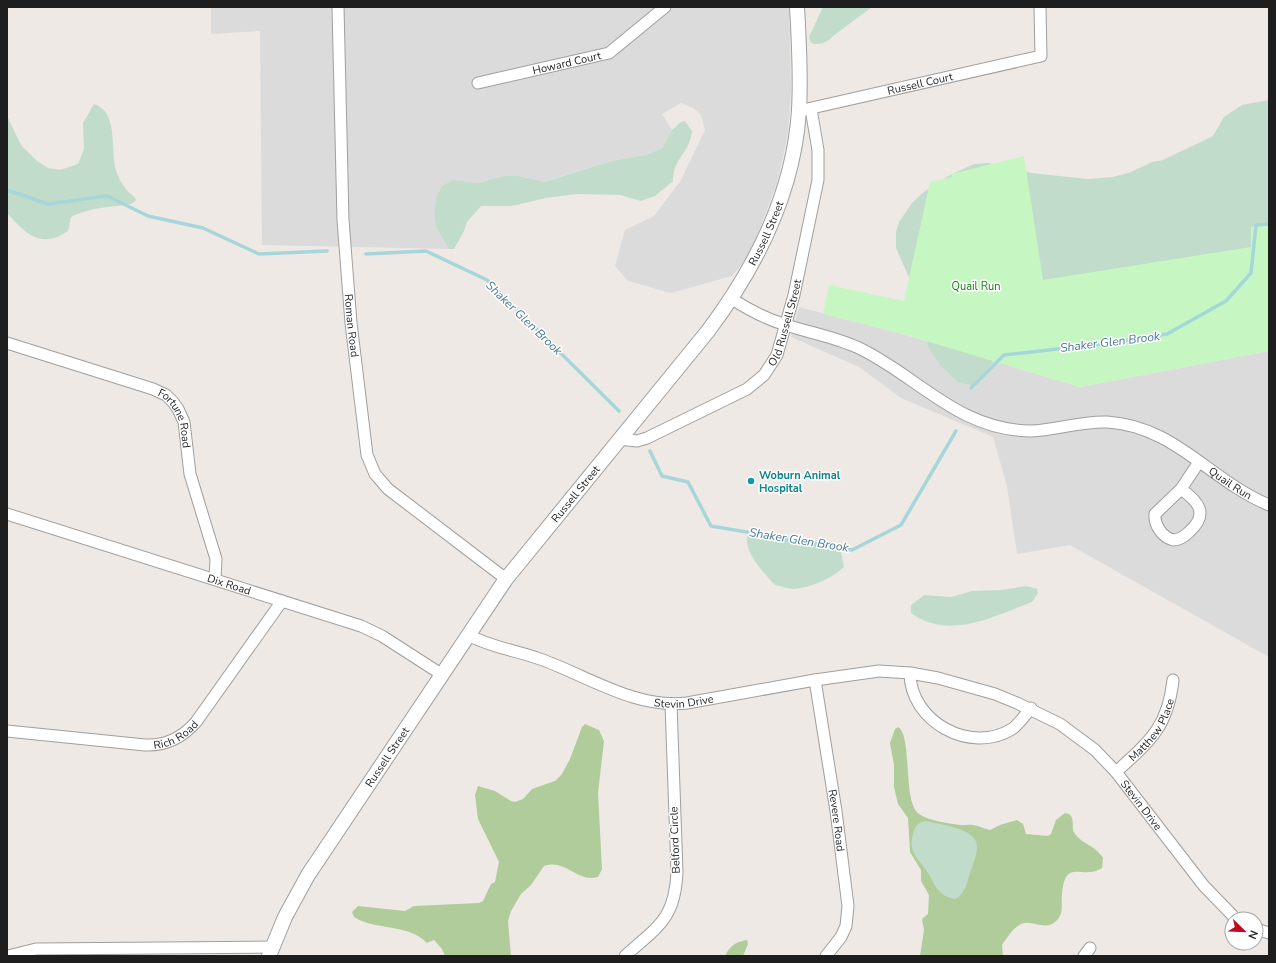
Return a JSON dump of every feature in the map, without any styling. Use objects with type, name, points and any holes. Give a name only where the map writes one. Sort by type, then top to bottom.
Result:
[{"type":"street","name":"Roman Road","points":[[338,7],[344,251],[357,381],[367,455],[375,474],[388,489],[506,579]]},
{"type":"street","name":"Howard Court","points":[[478,83],[609,53],[665,7]]},
{"type":"street","name":"Russell Street","points":[[271,952],[286,917],[308,875],[441,674],[506,579],[732,299],[761,248],[778,206],[805,110],[800,63],[797,7]]},
{"type":"street","name":"Russell Court","points":[[805,110],[1041,56],[1040,7]]},
{"type":"street","name":"Old Russell Street","points":[[619,440],[634,441],[644,439],[747,389],[764,375],[773,363],[787,325],[818,180],[818,156],[805,110]]},
{"type":"street","name":"Quail Run","points":[[732,299],[757,314],[787,325],[829,336],[860,349],[945,404],[989,424],[1026,431],[1094,423],[1133,426],[1166,439],[1233,487],[1269,505]]},
{"type":"street","name":"Fortune Road","points":[[7,343],[157,391],[173,402],[184,422],[190,474],[216,559],[215,579]]},
{"type":"street","points":[[1181,489],[1194,500],[1199,507],[1200,515],[1195,527],[1178,540],[1173,540],[1165,536],[1157,526],[1155,514],[1181,489],[1199,462]]},
{"type":"street","name":"Dix Road","points":[[7,514],[367,628],[441,674]]},
{"type":"street","name":"Rich Road","points":[[7,731],[145,745],[160,745],[174,740],[186,733],[196,722],[282,601]]},
{"type":"street","name":"Stevin Drive","points":[[468,635],[488,645],[538,658],[618,692],[646,700],[671,704],[687,703],[870,671],[910,673],[970,686],[1030,708],[1077,735],[1116,772],[1204,886],[1227,911]]},
{"type":"street","points":[[910,673],[912,693],[918,706],[937,724],[964,737],[989,736],[1007,731],[1016,726],[1030,708]]},
{"type":"street","name":"Revere Road","points":[[815,680],[836,811],[848,906],[846,926],[841,937],[826,956]]},
{"type":"street","name":"Matthew Place","points":[[1116,772],[1143,746],[1164,721],[1169,707],[1174,680]]},
{"type":"street","name":"Belford Circle","points":[[625,956],[662,922],[670,911],[675,895],[677,872],[671,704]]},
{"type":"street","points":[[8,956],[36,949],[126,952],[271,952]]},
{"type":"shaded area","points":[[211,7],[789,7],[791,88],[788,134],[777,183],[750,255],[732,276],[671,293],[628,281],[615,266],[625,230],[654,216],[681,180],[705,130],[701,115],[693,108],[681,103],[662,114],[672,130],[662,148],[646,155],[612,161],[543,182],[534,181],[525,177],[503,176],[478,183],[453,180],[448,183],[434,214],[436,227],[449,249],[262,245],[260,31],[211,34]]},
{"type":"shaded area","points":[[799,307],[899,333],[1080,387],[1269,351],[1269,657],[1070,545],[1017,554],[1007,486],[993,437],[901,398],[859,367],[791,337]]},
{"type":"green space","points":[[823,7],[872,7],[826,42],[820,44],[811,43],[809,37]]},
{"type":"green space","points":[[1269,100],[1269,267],[998,349],[991,364],[973,385],[959,383],[940,365],[929,349],[912,284],[896,248],[896,232],[899,222],[912,203],[925,191],[950,175],[974,164],[988,163],[1031,173],[1088,179],[1113,177],[1131,172],[1152,162],[1163,160],[1213,136],[1224,117],[1242,105]]},
{"type":"green space","points":[[94,104],[102,108],[111,124],[117,173],[127,191],[136,200],[131,204],[94,209],[79,213],[71,217],[68,231],[50,239],[35,237],[21,228],[7,213],[7,116],[21,145],[37,161],[48,168],[60,170],[78,164],[84,149],[83,123]]},
{"type":"green space","points":[[685,121],[692,131],[691,139],[678,161],[673,181],[655,196],[641,201],[620,195],[576,194],[546,198],[512,206],[481,206],[467,222],[464,231],[454,249],[449,249],[436,227],[434,214],[437,196],[442,186],[453,180],[478,183],[503,176],[518,176],[544,182],[612,161],[646,155],[662,148],[672,130],[681,122]]},
{"type":"green space","name":"Quail Run","points":[[1024,156],[1043,280],[1251,247],[1251,227],[1269,225],[1269,351],[1080,387],[899,333],[823,314],[829,285],[904,301],[930,182],[952,177],[952,174]]},
{"type":"green space","points":[[760,533],[814,541],[833,547],[841,552],[844,567],[827,579],[808,586],[789,589],[775,585],[756,562],[748,548],[748,535]]},
{"type":"green space","points":[[1026,586],[1037,589],[1038,593],[1032,602],[1002,614],[972,623],[956,626],[941,625],[926,621],[911,613],[911,605],[924,595],[951,597],[972,591],[1002,590]]},
{"type":"green space","points":[[585,724],[599,730],[604,741],[598,793],[602,869],[598,877],[591,878],[584,877],[558,865],[551,864],[544,866],[531,885],[521,894],[511,911],[508,921],[511,956],[445,956],[442,949],[434,940],[427,943],[411,932],[372,924],[354,917],[352,912],[358,906],[405,911],[414,906],[479,903],[483,901],[491,884],[495,882],[499,862],[478,819],[475,795],[478,786],[495,791],[515,802],[523,799],[532,789],[555,781],[562,774],[570,759],[582,727]]},
{"type":"green space","points":[[898,727],[903,733],[905,743],[911,797],[914,807],[919,814],[939,821],[962,825],[974,825],[990,830],[1000,825],[1017,820],[1023,824],[1026,834],[1048,836],[1051,834],[1056,820],[1065,813],[1071,816],[1075,834],[1096,850],[1103,858],[1102,868],[1095,871],[1071,873],[1067,876],[1064,883],[1062,909],[1059,918],[1052,924],[1048,925],[1025,923],[1015,928],[1002,945],[1003,956],[920,956],[924,930],[922,919],[928,914],[929,895],[921,881],[921,870],[910,852],[908,818],[898,804],[894,787],[894,765],[890,743],[895,729]]},
{"type":"green space","points":[[925,821],[947,825],[964,831],[971,835],[975,840],[977,849],[974,863],[962,894],[956,899],[950,898],[937,889],[926,870],[914,854],[912,840],[915,829],[918,824]]},
{"type":"green space","points":[[747,940],[748,944],[743,956],[725,956],[729,949],[734,945]]},
{"type":"waterway","name":"Shaker Glen Brook","points":[[7,190],[48,204],[107,196],[148,216],[203,228],[259,254],[327,251]]},
{"type":"waterway","name":"Shaker Glen Brook","points":[[971,388],[1004,355],[1110,343],[1167,334],[1226,301],[1251,273],[1256,225],[1269,224]]},
{"type":"waterway","name":"Shaker Glen Brook","points":[[366,254],[426,251],[487,280],[619,411]]},
{"type":"waterway","name":"Shaker Glen Brook","points":[[650,451],[662,476],[688,482],[711,526],[852,550],[901,525],[956,431]]},
{"type":"place","name":"Woburn Animal Hospital","points":[[751,481]]}]
